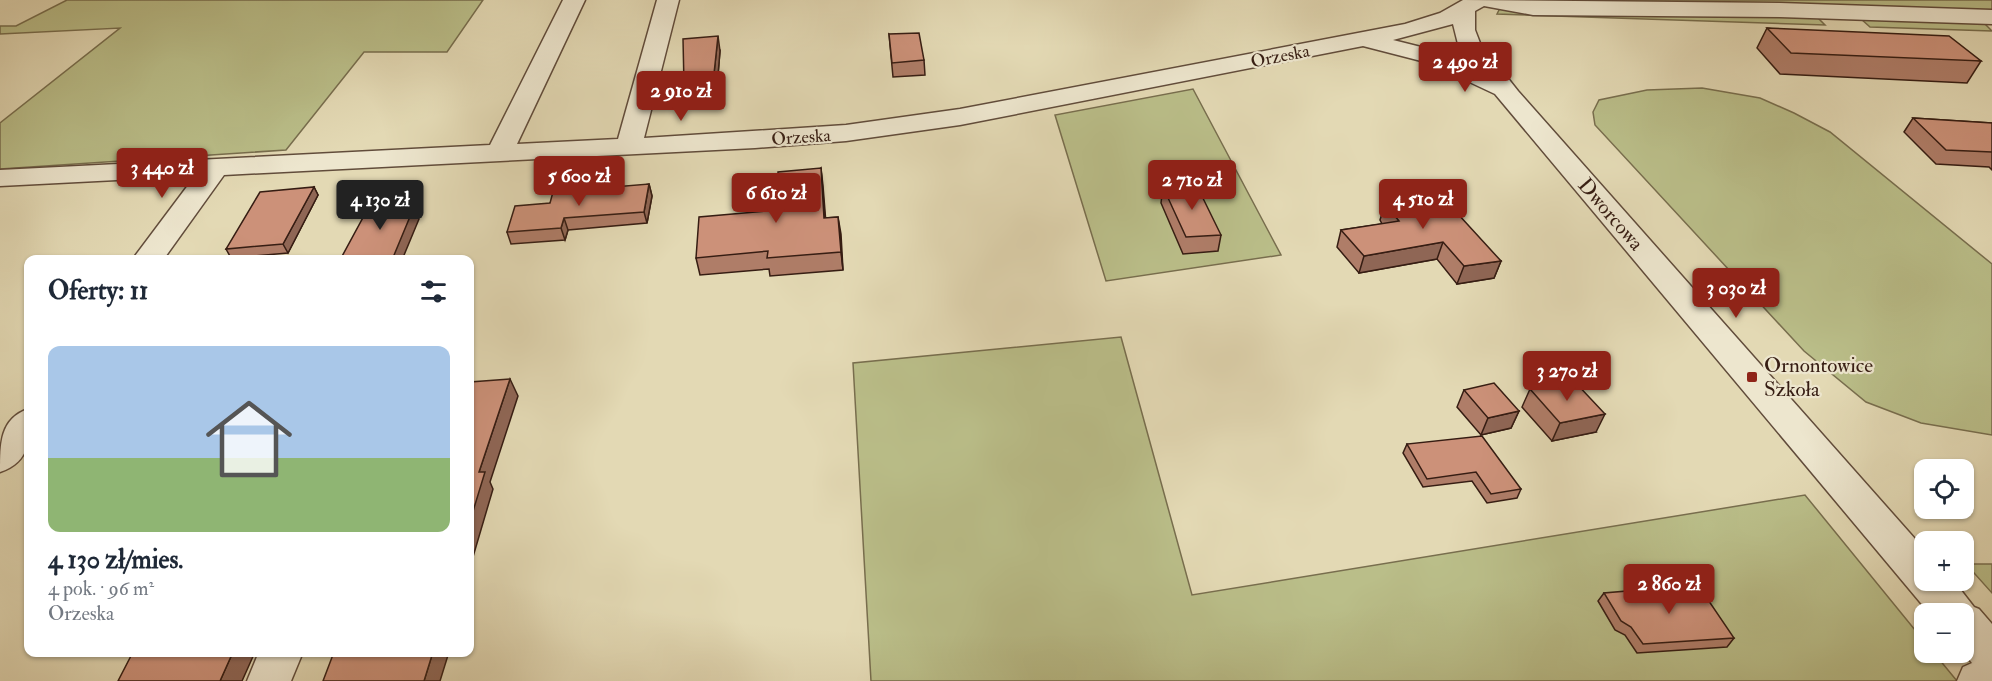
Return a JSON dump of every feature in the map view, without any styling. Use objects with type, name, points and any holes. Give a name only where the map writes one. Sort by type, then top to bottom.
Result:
[{"type":"street","points":[[499,153],[574,0]]},
{"type":"street","points":[[629,146],[668,0]]},
{"type":"street","points":[[1486,0],[1533,8],[1780,10],[1992,17]]},
{"type":"street","name":"Orzeska","points":[[0,178],[766,139],[881,128],[960,117],[1359,40],[1418,27],[1471,5]]},
{"type":"street","name":"Dworcowa","points":[[1471,5],[1464,30],[1471,46],[1509,96],[1914,565]]},
{"type":"street","points":[[1418,27],[1451,33],[1471,46],[1468,56],[1457,59],[1434,56],[1413,40],[1418,27]]},
{"type":"street","name":"Dworcowa","points":[[1359,40],[1434,56],[1464,68],[1509,96]]},
{"type":"street","points":[[151,255],[215,168]]},
{"type":"street","points":[[2,453],[24,427]]},
{"type":"street","points":[[1937,591],[1947,603]]},
{"type":"street","points":[[1974,634],[1992,655]]},
{"type":"street","points":[[269,681],[279,657]]},
{"type":"street","points":[[1979,681],[1992,679]]},
{"type":"green space","points":[[67,0],[483,0],[447,52],[364,52],[286,150],[0,169],[0,123],[120,28],[0,34],[0,26],[16,26]]},
{"type":"green space","points":[[1504,0],[1992,0],[1992,16],[1984,23],[1992,31],[1870,27],[1861,19],[1818,18],[1825,25],[1497,14]]},
{"type":"green space","points":[[1702,88],[1760,98],[1830,132],[1992,264],[1992,435],[1921,423],[1866,402],[1804,351],[1595,125],[1593,112],[1599,100],[1647,90]]},
{"type":"green space","points":[[1193,89],[1281,255],[1106,281],[1055,115]]},
{"type":"green space","points":[[1121,337],[1192,595],[1805,495],[1914,629],[1914,663],[1942,663],[1957,681],[871,681],[853,363]]},
{"type":"green space","points":[[1974,564],[1992,564],[1992,593],[1974,573]]},
{"type":"building","points":[[1767,28],[1949,36],[1981,61],[1791,53]]},
{"type":"building","points":[[919,33],[924,60],[892,63],[889,34]]},
{"type":"building","points":[[718,36],[713,83],[684,85],[683,39]]},
{"type":"building","points":[[1913,118],[1992,123],[1992,152],[1946,150]]},
{"type":"building","points":[[821,168],[824,218],[838,217],[841,252],[767,258],[768,251],[696,258],[699,217],[777,210],[778,172]]},
{"type":"building","points":[[649,184],[644,212],[564,218],[561,228],[507,232],[515,206],[550,203],[553,192]]},
{"type":"building","points":[[1196,184],[1221,235],[1186,237],[1163,187]]},
{"type":"building","points":[[314,187],[283,244],[226,249],[260,192]]},
{"type":"building","points":[[1436,190],[1501,261],[1464,266],[1443,242],[1364,256],[1341,230],[1399,221],[1385,204],[1401,202],[1395,196]]},
{"type":"building","points":[[411,198],[407,207],[414,207],[394,255],[343,255],[372,201]]},
{"type":"building","points":[[510,379],[479,472],[485,472],[474,508],[474,382]]},
{"type":"building","points":[[1574,381],[1605,414],[1560,423],[1530,389]]},
{"type":"building","points":[[1494,383],[1519,411],[1488,418],[1464,390]]},
{"type":"building","points":[[1482,436],[1521,489],[1491,494],[1476,472],[1427,479],[1407,444]]},
{"type":"building","points":[[1698,585],[1734,638],[1643,644],[1631,627],[1621,621],[1604,593]]},
{"type":"building","points":[[130,657],[231,657],[220,681],[118,681]]},
{"type":"building","points":[[332,657],[431,657],[424,681],[323,681]]},
{"type":"place","name":"Ornontowice Szkoła","points":[[1752,377]]}]
